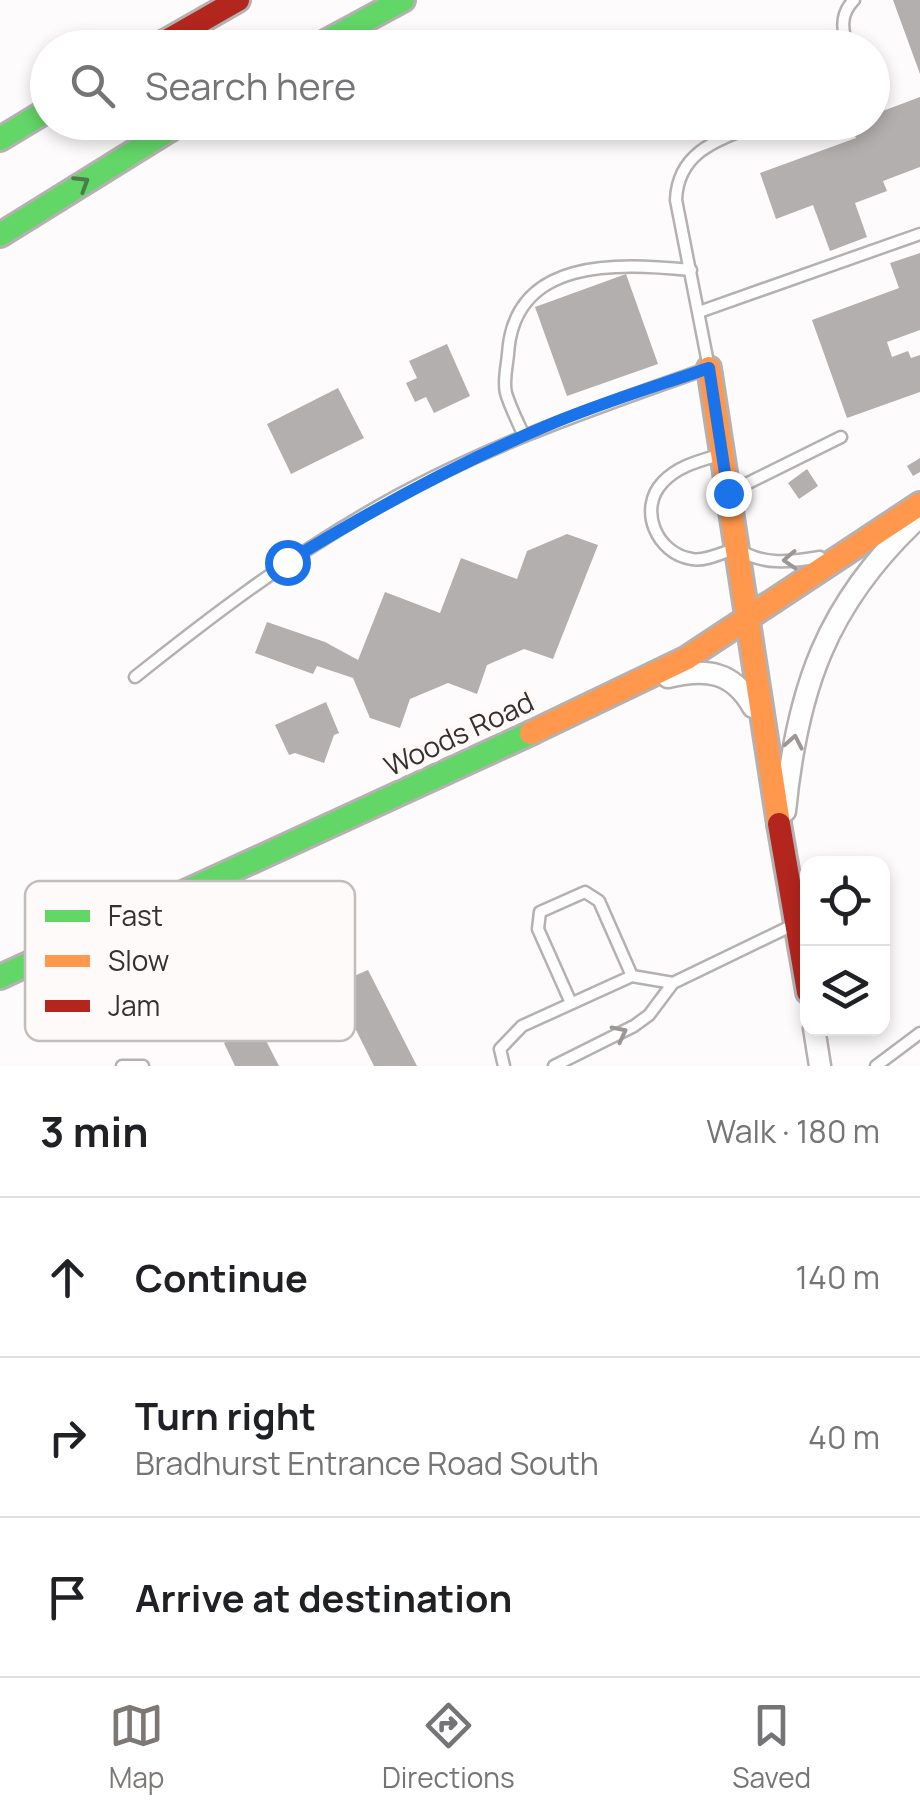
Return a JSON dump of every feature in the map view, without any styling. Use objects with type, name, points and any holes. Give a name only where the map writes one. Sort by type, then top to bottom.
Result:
[{"type":"main road","points":[[186,30],[238,0]]},
{"type":"main road","points":[[347,30],[402,0]]},
{"type":"main road","points":[[0,139],[30,121]]},
{"type":"main road","points":[[0,235],[153,140]]},
{"type":"main road","points":[[709,368],[800,947]]},
{"type":"main road","name":"Woods Road","points":[[208,881],[687,658],[920,504]]},
{"type":"main road","name":"Woods Road","points":[[0,977],[25,965]]},
{"type":"street","points":[[782,838],[792,747],[804,692],[858,584],[920,516]]},
{"type":"street","points":[[632,686],[686,673],[716,674],[742,687],[762,722]]},
{"type":"street","points":[[815,1036],[820,1066]]},
{"type":"lane","points":[[844,30],[844,14],[854,0]]},
{"type":"lane","points":[[134,676],[273,572],[351,522],[452,468],[524,436],[709,368],[676,200],[679,174],[718,140]]},
{"type":"lane","points":[[700,312],[920,234]]},
{"type":"lane","points":[[524,436],[505,390],[509,327],[530,293],[579,272],[627,264],[690,270]]},
{"type":"lane","points":[[728,493],[840,437]]},
{"type":"lane","points":[[722,453],[684,467],[661,484],[651,525],[665,549],[694,560],[737,548],[770,561],[846,552]]},
{"type":"lane","points":[[571,1003],[538,929],[540,912],[585,892],[599,901],[632,976]]},
{"type":"lane","points":[[554,1066],[644,1019],[672,983],[796,924]]},
{"type":"lane","points":[[504,1066],[500,1049],[522,1026],[632,976],[672,983]]},
{"type":"lane","points":[[876,1066],[920,1033]]},
{"type":"lane","points":[[122,1066],[143,1066]]},
{"type":"building","points":[[893,0],[920,0],[920,74]]},
{"type":"building","points":[[920,97],[920,167],[883,181],[887,191],[855,203],[867,237],[830,251],[813,205],[776,219],[760,173],[851,140],[890,140],[890,108]]},
{"type":"building","points":[[920,253],[920,330],[887,342],[892,357],[908,351],[911,358],[920,355],[920,392],[847,418],[812,320],[899,288],[890,263]]},
{"type":"building","points":[[626,274],[658,364],[567,396],[535,307]]},
{"type":"building","points":[[447,344],[470,396],[434,413],[426,397],[415,402],[406,383],[417,378],[409,361]]},
{"type":"building","points":[[338,388],[364,438],[291,474],[267,424]]},
{"type":"building","points":[[920,458],[920,472],[913,476],[907,466]]},
{"type":"building","points":[[807,469],[818,486],[799,499],[788,483]]},
{"type":"building","points":[[567,534],[598,545],[553,659],[524,649],[487,665],[477,694],[448,683],[410,699],[400,728],[370,718],[353,678],[317,666],[313,674],[255,653],[267,622],[325,642],[358,660],[385,592],[440,613],[461,558],[517,579],[527,551]]},
{"type":"building","points":[[326,702],[339,733],[334,735],[324,763],[295,753],[289,755],[275,725]]},
{"type":"building","points":[[368,970],[417,1066],[374,1066],[355,1028],[355,976]]},
{"type":"building","points":[[266,1041],[279,1066],[235,1066],[224,1043]]},
{"type":"traffic: fast","points":[[347,30],[403,0]]},
{"type":"traffic: fast","points":[[0,139],[30,121]]},
{"type":"traffic: fast","points":[[0,235],[153,140]]},
{"type":"traffic: fast","points":[[209,881],[531,733]]},
{"type":"traffic: fast","points":[[0,977],[25,966]]},
{"type":"traffic: slow","points":[[709,368],[779,824]]},
{"type":"traffic: slow","points":[[531,733],[687,658],[920,504]]},
{"type":"traffic: jam","points":[[186,30],[238,0]]},
{"type":"traffic: jam","points":[[779,824],[800,946]]},
{"type":"route","points":[[287,562],[368,512],[452,468],[547,425],[709,368],[728,493]]}]
